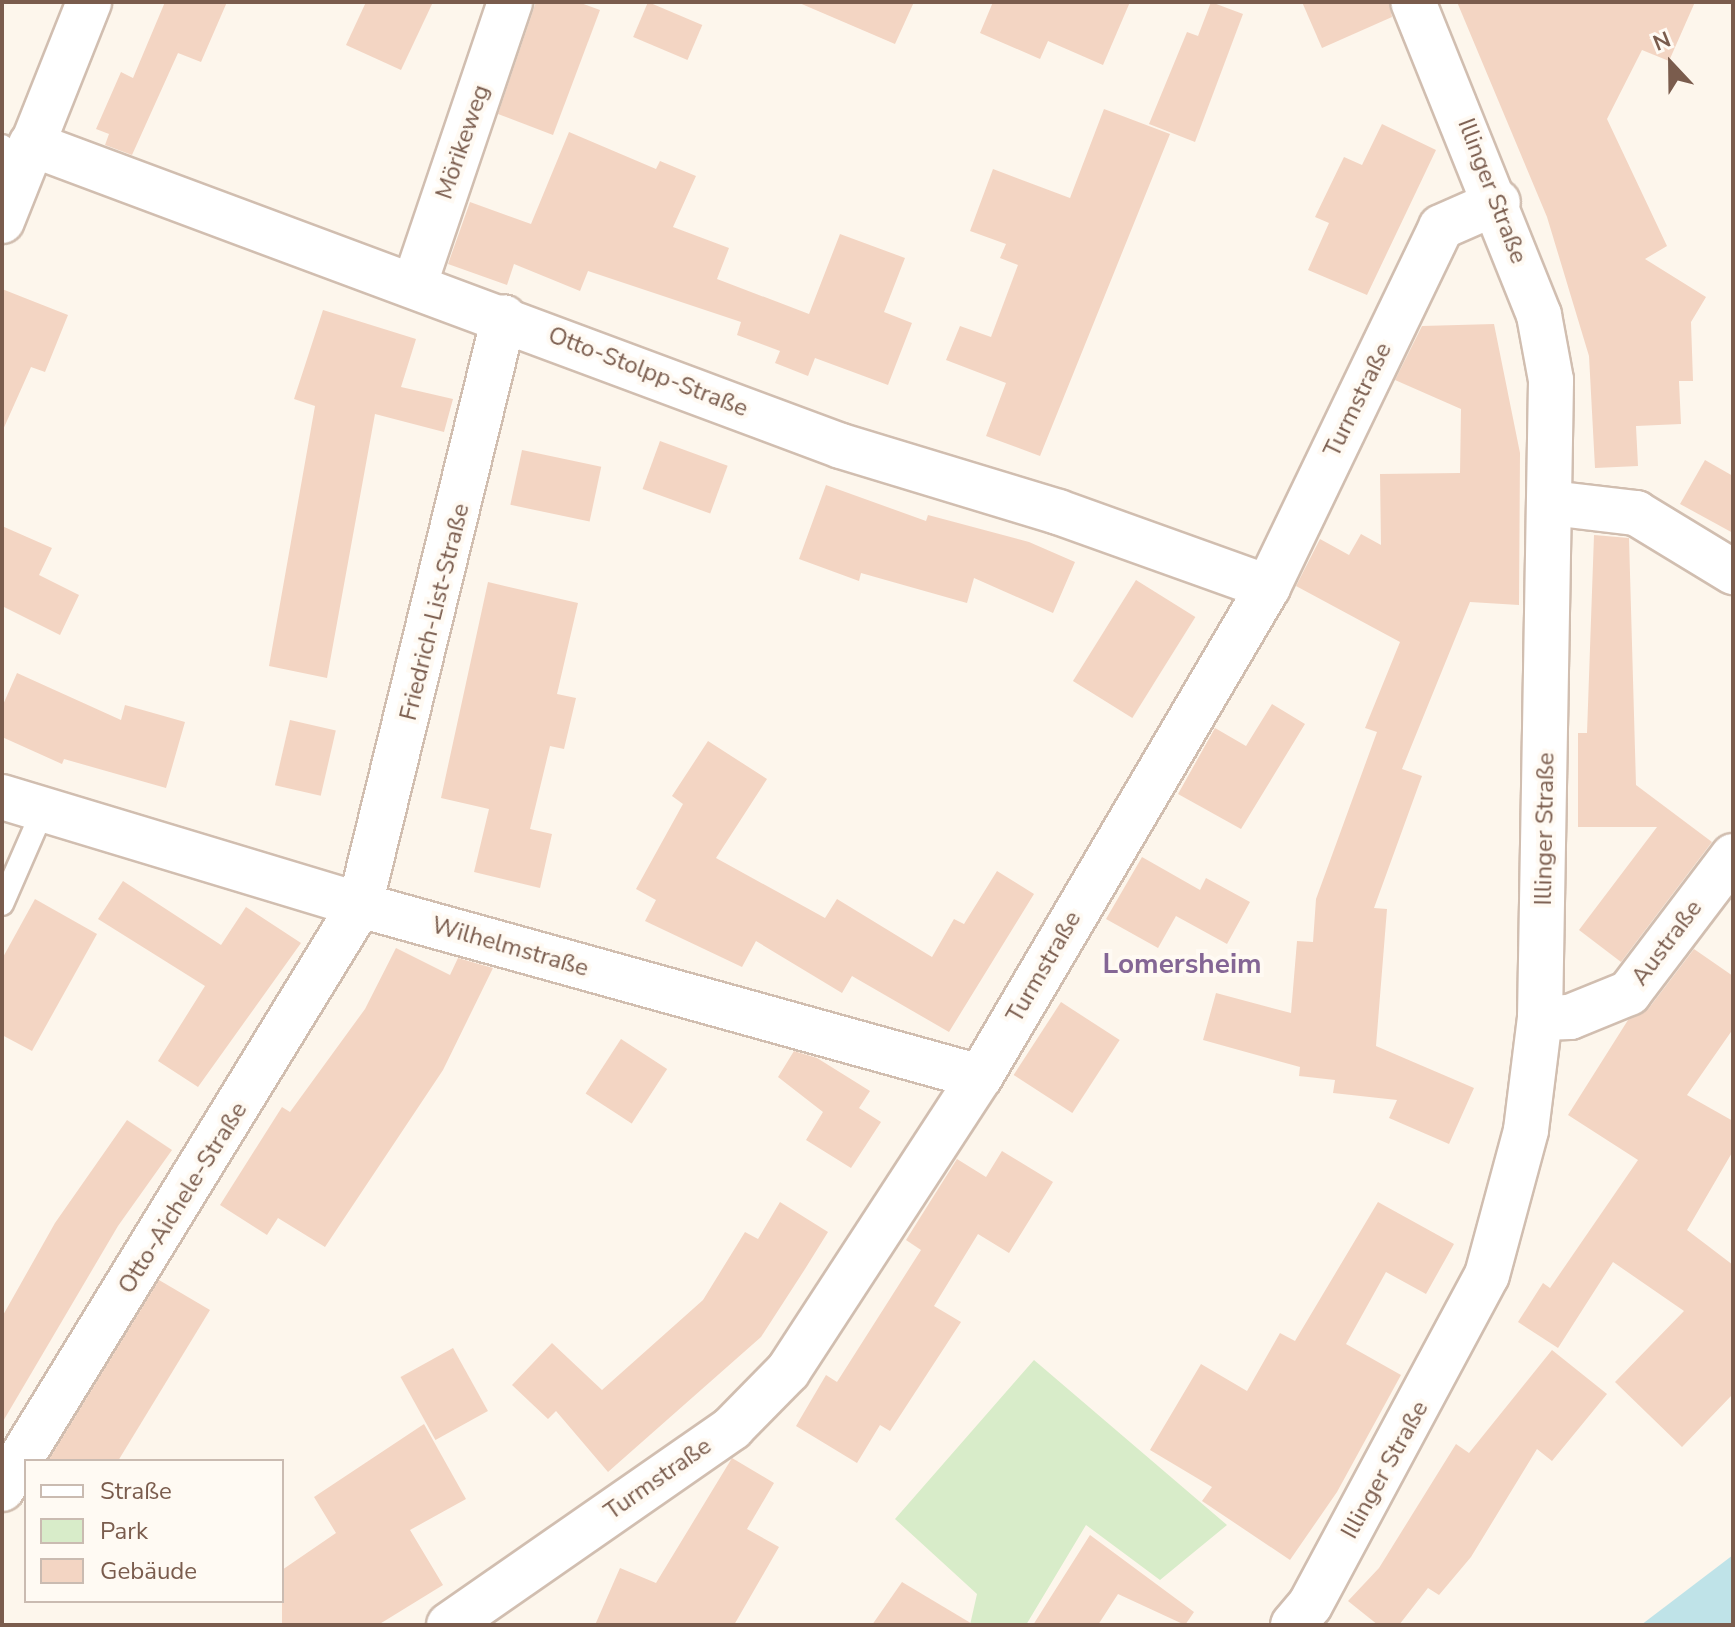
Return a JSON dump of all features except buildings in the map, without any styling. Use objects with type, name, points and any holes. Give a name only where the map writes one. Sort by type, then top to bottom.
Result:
[{"type":"street","points":[[2,221],[19,152],[89,2]]},
{"type":"street","name":"Mörikeweg","points":[[415,283],[510,2]]},
{"type":"street","name":"Illinger Straße","points":[[1293,1625],[1317,1592],[1487,1275],[1526,1130],[1540,1018],[1551,380],[1539,315],[1498,202],[1413,2]]},
{"type":"street","name":"Otto-Stolpp-Straße","points":[[19,152],[415,283],[841,446],[1058,512],[1268,587]]},
{"type":"street","name":"Turmstraße","points":[[449,1625],[732,1428],[788,1371],[980,1077],[1268,587],[1441,227],[1498,202]]},
{"type":"street","name":"Friedrich-List-Straße","points":[[360,905],[504,317]]},
{"type":"street","points":[[1551,503],[1636,513],[1733,572]]},
{"type":"street","name":"Wilhelmstraße","points":[[2,797],[360,905],[980,1077]]},
{"type":"street","name":"Austraße","points":[[1540,1018],[1570,1017],[1629,993],[1733,856]]},
{"type":"street","name":"Otto-Aichele-Straße","points":[[2,1489],[360,905]]},
{"type":"lane","points":[[2,904],[43,810]]},
{"type":"green space","points":[[1034,1360],[1227,1525],[1160,1580],[1086,1525],[1026,1625],[970,1625],[977,1594],[895,1519]]},
{"type":"water","points":[[1733,1555],[1733,1625],[1641,1625]]},
{"type":"district","name":"Lomersheim","points":[[1182,964]]}]
